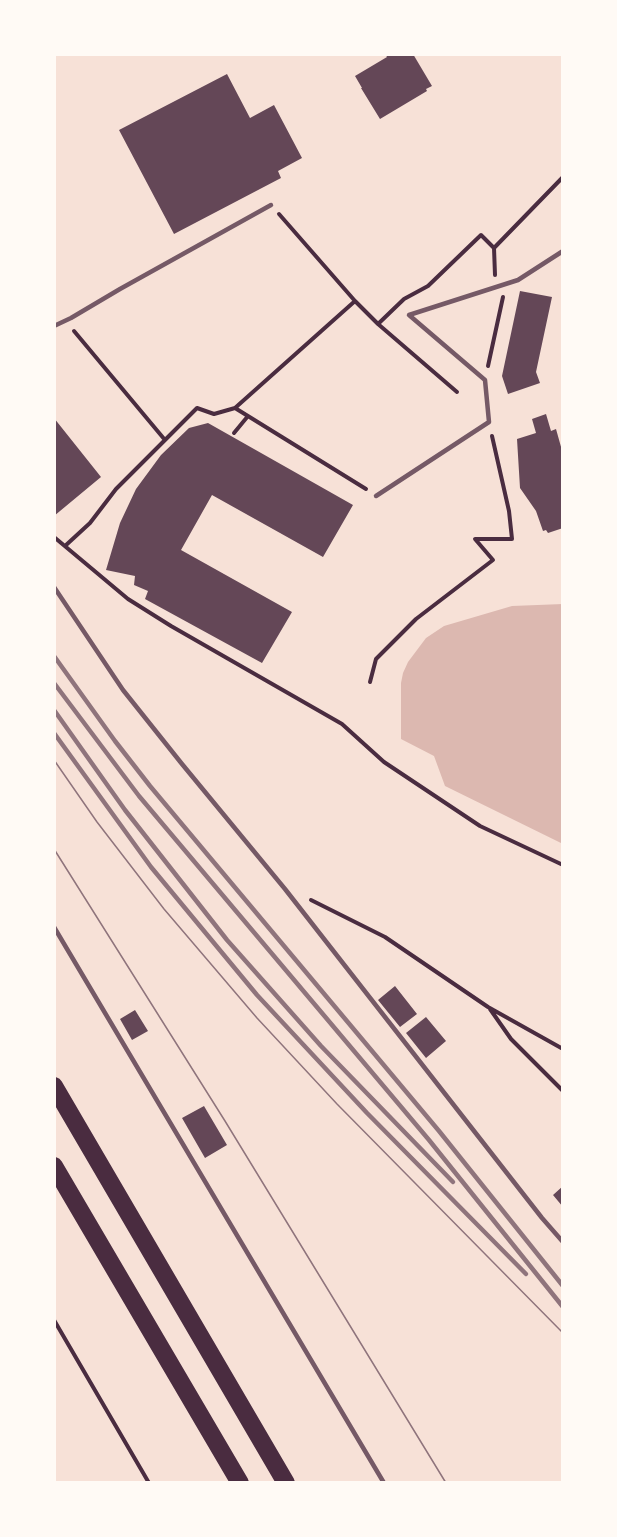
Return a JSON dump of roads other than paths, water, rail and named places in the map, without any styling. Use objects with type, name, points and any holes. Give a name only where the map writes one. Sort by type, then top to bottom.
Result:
[{"type":"highway","points":[[54,1086],[286,1483]]},
{"type":"highway","points":[[54,1166],[240,1483]]},
{"type":"lane","points":[[54,326],[271,205]]},
{"type":"lane","points":[[376,496],[489,422],[485,380],[409,315],[518,280],[563,251]]},
{"type":"lane","points":[[54,587],[123,690],[285,889],[563,1242]]},
{"type":"lane","points":[[54,927],[384,1483]]},
{"type":"tram line","points":[[54,760],[97,822],[164,909],[257,1018],[337,1104],[563,1333]]},
{"type":"tram line","points":[[54,849],[225,1121],[446,1483]]},
{"type":"railway","points":[[54,656],[150,786],[439,1131],[563,1286]]},
{"type":"railway","points":[[54,683],[139,796],[429,1140],[563,1307]]},
{"type":"railway","points":[[54,710],[125,810],[227,940],[321,1046],[453,1182]]},
{"type":"railway","points":[[54,733],[151,867],[257,995],[367,1113],[526,1274]]}]
